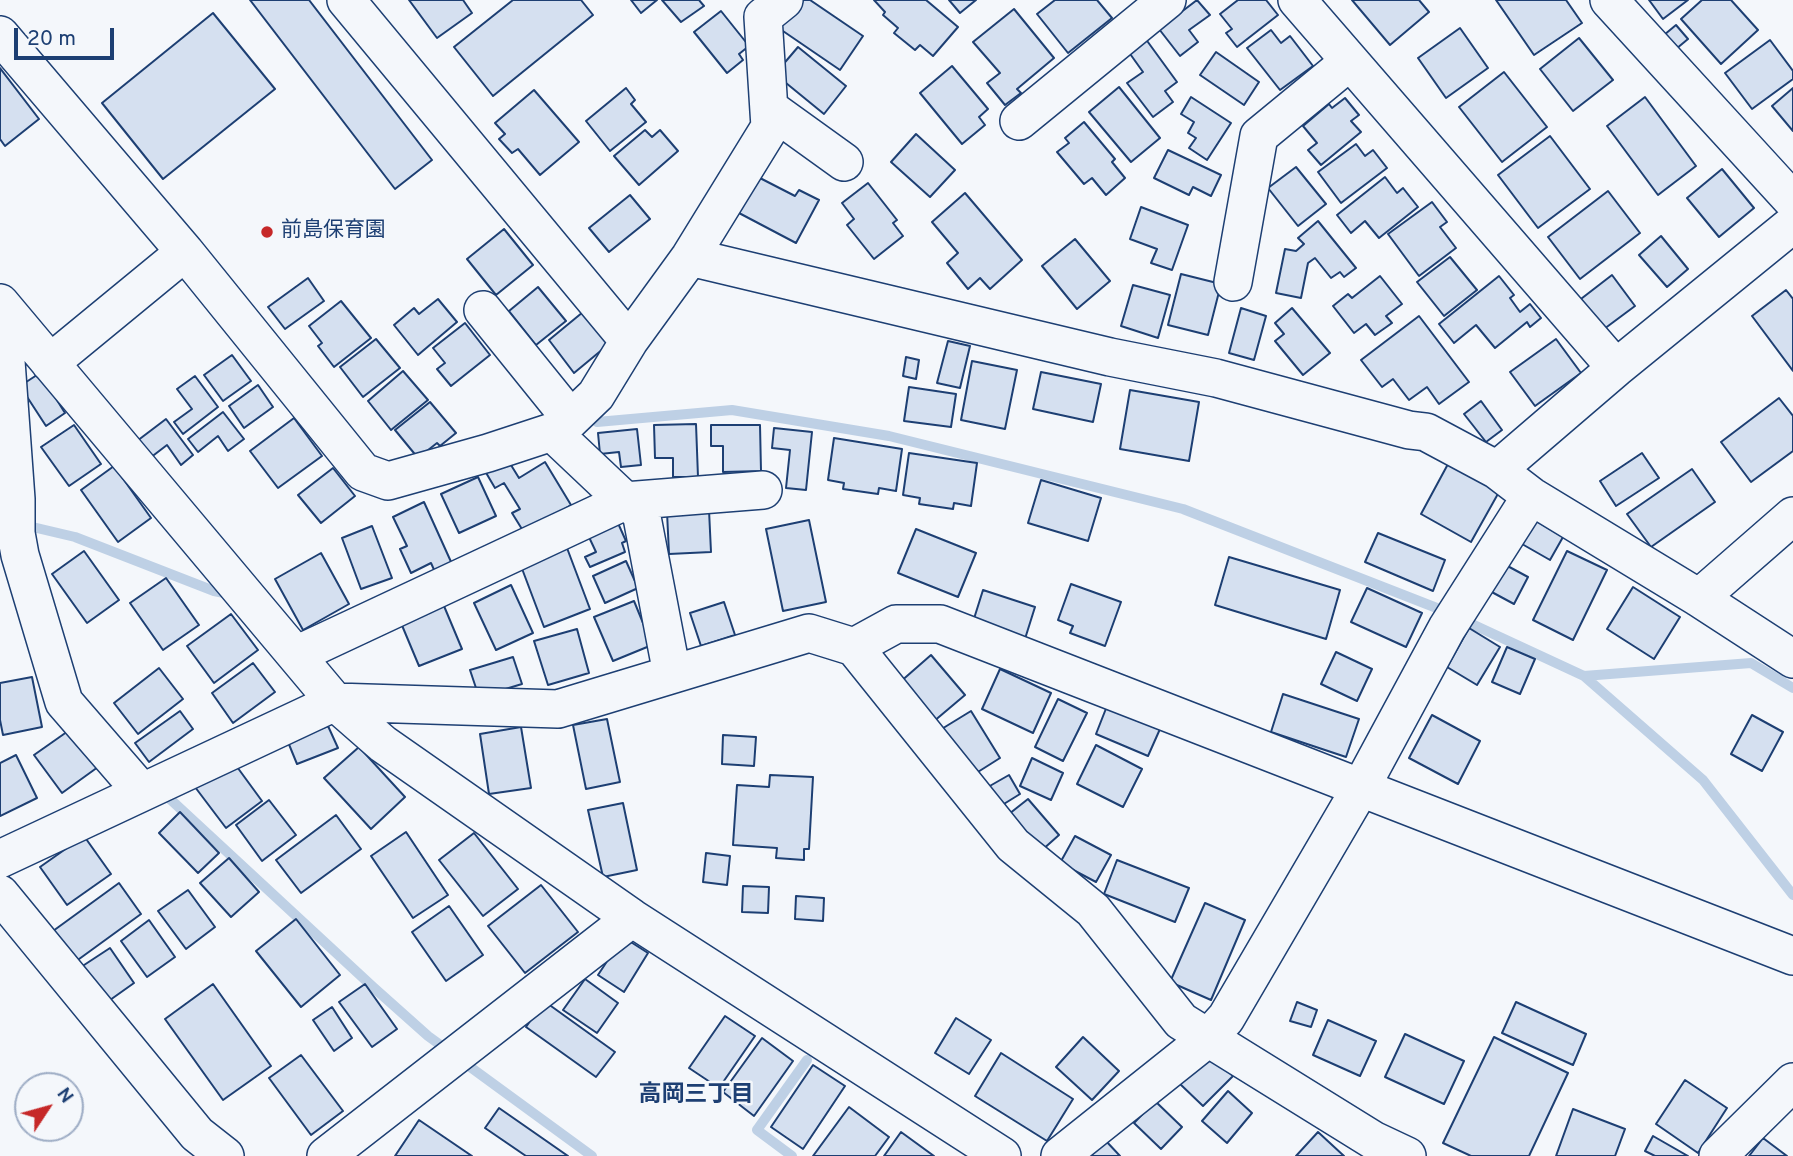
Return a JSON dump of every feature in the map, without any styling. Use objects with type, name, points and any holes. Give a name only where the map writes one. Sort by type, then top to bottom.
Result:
[{"type":"street","points":[[346,0],[629,341]]},
{"type":"street","points":[[0,35],[185,252],[363,472],[388,481],[488,453],[561,425],[596,395],[629,341],[690,257],[770,127],[763,17],[784,0]]},
{"type":"street","points":[[1019,121],[1167,0]]},
{"type":"street","points":[[1297,0],[1616,368]]},
{"type":"street","points":[[1609,0],[1793,201]]},
{"type":"street","points":[[1233,282],[1259,136],[1349,62]]},
{"type":"street","points":[[769,108],[844,162]]},
{"type":"street","points":[[1497,470],[1616,368],[1793,224]]},
{"type":"street","points":[[50,363],[185,252]]},
{"type":"street","points":[[690,257],[1110,357],[1216,378],[1409,430],[1426,432],[1497,470],[1531,496],[1699,598],[1793,659]]},
{"type":"street","points":[[1,304],[335,702],[383,744],[632,918],[1002,1156]]},
{"type":"street","points":[[1,304],[11,519],[64,702],[142,792]]},
{"type":"street","points":[[483,310],[561,425],[625,501],[641,512],[672,674]]},
{"type":"street","points":[[296,655],[625,501],[763,490]]},
{"type":"street","points":[[1060,1156],[1208,1038],[1226,1018],[1360,789],[1447,628],[1531,496]]},
{"type":"street","points":[[1699,598],[1793,516]]},
{"type":"street","points":[[854,647],[896,624],[940,624],[1793,956]]},
{"type":"street","points":[[0,859],[335,702],[558,709],[809,633],[854,647],[1013,845],[1093,910],[1181,1021],[1373,1140],[1408,1156]]},
{"type":"street","points":[[0,894],[197,1134],[225,1156]]},
{"type":"street","points":[[326,1156],[632,918]]},
{"type":"street","points":[[1718,1156],[1793,1082]]},
{"type":"building","points":[[250,0],[309,0],[432,160],[395,189]]},
{"type":"building","points":[[409,0],[463,0],[472,13],[437,38]]},
{"type":"building","points":[[513,0],[581,0],[593,15],[493,96],[454,47]]},
{"type":"building","points":[[631,0],[657,0],[641,13]]},
{"type":"building","points":[[662,0],[699,0],[704,6],[681,22]]},
{"type":"building","points":[[799,0],[810,0],[863,36],[840,70],[780,29]]},
{"type":"building","points":[[874,0],[926,0],[958,27],[933,56],[920,45],[915,50],[894,33],[898,28],[883,15],[885,12]]},
{"type":"building","points":[[949,0],[976,0],[960,13]]},
{"type":"building","points":[[1055,0],[1097,0],[1112,18],[1068,53],[1037,14]]},
{"type":"building","points":[[1197,0],[1210,15],[1189,30],[1198,42],[1180,56],[1159,29]]},
{"type":"building","points":[[1238,0],[1266,0],[1278,15],[1237,47],[1226,33],[1232,29],[1220,14]]},
{"type":"building","points":[[1352,0],[1419,0],[1429,12],[1390,45]]},
{"type":"building","points":[[1496,0],[1566,0],[1582,23],[1534,55]]},
{"type":"building","points":[[1649,0],[1688,0],[1663,19]]},
{"type":"building","points":[[1702,0],[1731,0],[1758,30],[1721,64],[1681,19]]},
{"type":"building","points":[[1014,9],[1054,58],[1017,89],[1021,93],[1005,105],[987,83],[1000,73],[973,42]]},
{"type":"building","points":[[721,11],[749,46],[739,54],[743,60],[727,73],[694,32]]},
{"type":"building","points":[[213,13],[275,89],[163,179],[102,103]]},
{"type":"building","points":[[1676,25],[1688,39],[1670,54],[1658,40]]},
{"type":"building","points":[[1460,28],[1488,68],[1446,98],[1418,58]]},
{"type":"building","points":[[1271,30],[1281,43],[1290,36],[1313,66],[1280,90],[1247,48]]},
{"type":"building","points":[[1145,38],[1177,82],[1165,91],[1173,102],[1153,117],[1127,83],[1143,72],[1128,51]]},
{"type":"building","points":[[1579,38],[1613,80],[1573,111],[1540,69]]},
{"type":"building","points":[[1770,40],[1793,71],[1793,79],[1752,109],[1725,73]]},
{"type":"building","points":[[798,47],[846,86],[824,114],[775,74]]},
{"type":"building","points":[[1216,52],[1259,82],[1244,105],[1200,75]]},
{"type":"building","points":[[952,66],[988,109],[979,117],[985,125],[962,144],[920,93]]},
{"type":"building","points":[[0,68],[39,119],[5,146],[0,139]]},
{"type":"building","points":[[1504,72],[1547,127],[1502,162],[1459,107]]},
{"type":"building","points":[[1119,87],[1160,138],[1131,162],[1089,112]]},
{"type":"building","points":[[626,88],[635,100],[631,104],[646,122],[610,151],[586,121]]},
{"type":"building","points":[[1793,88],[1793,131],[1772,106]]},
{"type":"building","points":[[534,90],[579,142],[540,175],[518,149],[512,153],[499,139],[505,134],[495,123]]},
{"type":"building","points":[[1191,97],[1231,123],[1207,160],[1189,148],[1196,138],[1188,133],[1194,122],[1181,114]]},
{"type":"building","points":[[1645,97],[1696,166],[1658,195],[1607,126]]},
{"type":"building","points":[[1345,98],[1359,115],[1351,121],[1361,132],[1321,165],[1308,150],[1317,143],[1303,126],[1329,104],[1332,108]]},
{"type":"building","points":[[1084,122],[1115,159],[1112,162],[1125,178],[1106,195],[1092,178],[1084,184],[1057,152],[1069,143],[1065,138]]},
{"type":"building","points":[[645,130],[652,137],[660,130],[678,151],[639,185],[614,156]]},
{"type":"building","points":[[916,134],[955,170],[930,197],[891,162]]},
{"type":"building","points":[[1550,136],[1590,189],[1538,228],[1498,175]]},
{"type":"building","points":[[1356,144],[1365,156],[1373,150],[1387,168],[1341,203],[1318,172]]},
{"type":"building","points":[[1168,150],[1221,175],[1211,196],[1193,187],[1189,195],[1154,178]]},
{"type":"building","points":[[1296,167],[1326,204],[1298,226],[1268,188]]},
{"type":"building","points":[[1722,169],[1754,208],[1719,237],[1687,198]]},
{"type":"building","points":[[758,177],[795,196],[799,190],[819,200],[796,243],[739,213]]},
{"type":"building","points":[[1385,177],[1397,193],[1403,188],[1418,207],[1379,238],[1365,221],[1351,233],[1337,215]]},
{"type":"building","points":[[868,183],[897,220],[893,223],[903,236],[874,259],[847,225],[854,219],[842,203]]},
{"type":"building","points":[[1608,191],[1640,233],[1580,279],[1548,237]]},
{"type":"building","points":[[965,193],[1022,260],[990,289],[980,278],[968,289],[947,263],[958,253],[932,222]]},
{"type":"building","points":[[630,195],[650,219],[609,252],[589,228]]},
{"type":"building","points":[[1432,202],[1447,222],[1440,227],[1456,248],[1419,276],[1388,234]]},
{"type":"building","points":[[1141,207],[1188,225],[1172,270],[1151,263],[1157,249],[1130,239]]},
{"type":"building","points":[[1318,221],[1356,268],[1344,277],[1340,272],[1331,278],[1315,258],[1308,263],[1301,298],[1276,293],[1285,249],[1296,251],[1304,244],[1298,238]]},
{"type":"building","points":[[504,229],[533,265],[496,295],[467,259]]},
{"type":"building","points":[[1661,236],[1688,269],[1667,287],[1639,255]]},
{"type":"building","points":[[1075,239],[1110,281],[1077,309],[1042,266]]},
{"type":"building","points":[[1450,257],[1477,290],[1444,316],[1417,282]]},
{"type":"building","points":[[1181,274],[1221,284],[1208,335],[1168,325]]},
{"type":"building","points":[[1612,275],[1635,306],[1600,332],[1577,302]]},
{"type":"building","points":[[1380,276],[1402,304],[1386,316],[1392,323],[1375,335],[1366,324],[1354,333],[1333,306],[1348,294],[1352,298]]},
{"type":"building","points":[[1499,276],[1514,295],[1510,298],[1520,312],[1530,304],[1541,318],[1530,327],[1527,322],[1495,348],[1476,325],[1454,343],[1439,324]]},
{"type":"building","points":[[308,278],[324,301],[285,329],[268,307]]},
{"type":"building","points":[[1133,285],[1170,295],[1158,338],[1121,326]]},
{"type":"building","points":[[538,287],[566,321],[536,345],[509,311]]},
{"type":"building","points":[[1786,290],[1793,299],[1793,371],[1752,316]]},
{"type":"building","points":[[438,299],[457,322],[418,355],[394,325],[414,308],[419,314]]},
{"type":"building","points":[[341,301],[371,338],[334,367],[318,346],[322,343],[309,326]]},
{"type":"building","points":[[1241,308],[1266,316],[1254,360],[1229,353]]},
{"type":"building","points":[[1292,308],[1330,353],[1303,375],[1275,341],[1284,334],[1275,323]]},
{"type":"building","points":[[583,312],[609,344],[574,373],[549,340]]},
{"type":"building","points":[[1419,316],[1469,382],[1439,404],[1427,387],[1409,400],[1393,379],[1382,387],[1361,360]]},
{"type":"building","points":[[465,323],[490,355],[451,386],[437,369],[445,363],[433,348]]},
{"type":"building","points":[[376,339],[400,368],[363,397],[340,367]]},
{"type":"building","points":[[1556,339],[1581,373],[1535,406],[1510,372]]},
{"type":"building","points":[[948,341],[970,346],[960,388],[937,383]]},
{"type":"building","points":[[232,355],[251,381],[223,401],[204,375]]},
{"type":"building","points":[[906,357],[919,360],[916,379],[903,376]]},
{"type":"building","points":[[972,361],[1017,370],[1005,429],[961,420]]},
{"type":"building","points":[[403,371],[428,400],[391,430],[368,401]]},
{"type":"building","points":[[1041,372],[1101,384],[1093,422],[1033,409]]},
{"type":"building","points":[[40,373],[65,413],[46,426],[20,386]]},
{"type":"building","points":[[195,376],[218,407],[183,434],[174,422],[192,409],[177,389]]},
{"type":"building","points":[[258,385],[273,407],[244,428],[229,406]]},
{"type":"building","points":[[909,387],[956,394],[951,427],[904,421]]},
{"type":"building","points":[[1130,390],[1199,402],[1189,461],[1120,449]]},
{"type":"building","points":[[1779,398],[1793,416],[1793,451],[1751,482],[1721,442]]},
{"type":"building","points":[[1481,401],[1502,430],[1486,442],[1464,414]]},
{"type":"building","points":[[430,402],[456,433],[418,458],[395,430]]},
{"type":"building","points":[[223,412],[244,439],[228,451],[218,436],[198,452],[188,439]]},
{"type":"building","points":[[294,418],[322,456],[278,488],[250,451]]},
{"type":"building","points":[[166,419],[193,455],[181,465],[167,445],[150,458],[137,441]]},
{"type":"building","points":[[696,424],[698,477],[673,477],[673,458],[655,458],[654,425]]},
{"type":"building","points":[[74,425],[101,464],[69,486],[41,447]]},
{"type":"building","points":[[711,425],[760,425],[761,471],[723,472],[723,446],[711,446]]},
{"type":"building","points":[[774,428],[812,432],[806,490],[786,488],[790,450],[772,448]]},
{"type":"building","points":[[637,429],[641,465],[621,467],[619,452],[600,454],[598,433]]},
{"type":"building","points":[[834,438],[902,449],[896,491],[879,488],[878,494],[843,489],[844,483],[828,480]]},
{"type":"building","points":[[909,453],[977,463],[971,506],[954,503],[953,509],[919,504],[920,498],[903,495]]},
{"type":"building","points":[[1642,453],[1659,478],[1616,506],[1600,481]]},
{"type":"building","points":[[506,457],[519,478],[545,462],[571,505],[525,534],[512,513],[520,509],[504,483],[495,488],[485,471]]},
{"type":"building","points":[[1448,464],[1499,492],[1471,542],[1421,514]]},
{"type":"building","points":[[114,466],[151,518],[118,542],[81,490]]},
{"type":"building","points":[[333,468],[355,496],[321,523],[298,495]]},
{"type":"building","points":[[1692,469],[1715,502],[1651,547],[1627,514]]},
{"type":"building","points":[[478,477],[496,516],[459,533],[441,494]]},
{"type":"building","points":[[1041,480],[1101,498],[1088,541],[1028,523]]},
{"type":"building","points":[[424,502],[452,564],[435,572],[431,563],[411,573],[400,549],[407,546],[393,517]]},
{"type":"building","points":[[709,510],[711,552],[669,554],[667,512]]},
{"type":"building","points":[[1528,516],[1563,537],[1550,560],[1515,540]]},
{"type":"building","points":[[809,520],[826,602],[783,611],[766,529]]},
{"type":"building","points":[[617,521],[626,541],[622,543],[625,552],[590,567],[585,557],[596,552],[588,535]]},
{"type":"building","points":[[372,526],[392,578],[361,589],[342,538]]},
{"type":"building","points":[[916,529],[976,553],[958,597],[898,573]]},
{"type":"building","points":[[1378,533],[1445,560],[1433,591],[1365,562]]},
{"type":"building","points":[[567,548],[590,609],[544,627],[521,566]]},
{"type":"building","points":[[84,551],[119,600],[87,623],[52,574]]},
{"type":"building","points":[[1567,551],[1607,570],[1573,640],[1533,620]]},
{"type":"building","points":[[321,553],[349,604],[303,630],[275,579]]},
{"type":"building","points":[[1229,557],[1340,590],[1326,639],[1215,605]]},
{"type":"building","points":[[626,561],[638,588],[605,603],[593,576]]},
{"type":"building","points":[[1502,563],[1528,577],[1514,604],[1488,590]]},
{"type":"building","points":[[166,578],[199,625],[163,650],[130,603]]},
{"type":"building","points":[[1071,584],[1121,602],[1105,646],[1070,633],[1073,626],[1058,620]]},
{"type":"building","points":[[511,585],[533,633],[496,650],[474,603]]},
{"type":"building","points":[[1633,587],[1680,617],[1654,659],[1607,629]]},
{"type":"building","points":[[1367,588],[1422,613],[1406,647],[1351,622]]},
{"type":"building","points":[[983,590],[1035,607],[1024,642],[972,625]]},
{"type":"building","points":[[634,601],[652,645],[613,661],[594,617]]},
{"type":"building","points":[[724,602],[735,635],[701,646],[690,613]]},
{"type":"building","points":[[444,606],[462,649],[419,666],[401,623]]},
{"type":"building","points":[[231,614],[258,650],[214,683],[187,646]]},
{"type":"building","points":[[1469,628],[1500,647],[1477,685],[1447,667]]},
{"type":"building","points":[[577,629],[589,673],[548,685],[534,641]]},
{"type":"building","points":[[1507,647],[1535,659],[1520,694],[1492,682]]},
{"type":"building","points":[[1336,652],[1372,669],[1357,701],[1321,684]]},
{"type":"building","points":[[931,655],[965,695],[933,722],[899,683]]},
{"type":"building","points":[[513,657],[522,684],[479,697],[470,670]]},
{"type":"building","points":[[253,663],[275,692],[233,723],[212,693]]},
{"type":"building","points":[[159,668],[183,699],[138,734],[114,703]]},
{"type":"building","points":[[1000,669],[1051,693],[1033,733],[982,709]]},
{"type":"building","points":[[32,677],[42,727],[3,735],[0,720],[0,683]]},
{"type":"building","points":[[1283,694],[1359,719],[1346,757],[1271,732]]},
{"type":"building","points":[[1058,699],[1087,713],[1063,761],[1035,747]]},
{"type":"building","points":[[1107,706],[1160,729],[1148,756],[1096,734]]},
{"type":"building","points":[[180,711],[193,729],[149,762],[135,743]]},
{"type":"building","points":[[971,711],[1000,758],[970,777],[940,730]]},
{"type":"building","points":[[1432,715],[1480,741],[1458,784],[1409,758]]},
{"type":"building","points":[[1752,715],[1783,732],[1762,771],[1731,754]]},
{"type":"building","points":[[607,719],[620,782],[586,789],[573,725]]},
{"type":"building","points":[[328,726],[338,748],[297,764],[288,742]]},
{"type":"building","points":[[521,727],[531,788],[489,794],[480,734]]},
{"type":"building","points":[[71,729],[98,767],[62,793],[34,755]]},
{"type":"building","points":[[723,735],[756,737],[754,766],[722,764]]},
{"type":"building","points":[[1096,745],[1142,769],[1123,807],[1077,784]]},
{"type":"building","points":[[359,747],[405,797],[371,829],[324,778]]},
{"type":"building","points":[[16,755],[37,798],[0,816],[0,763]]},
{"type":"building","points":[[1032,758],[1063,773],[1051,800],[1020,786]]},
{"type":"building","points":[[232,760],[262,801],[226,828],[195,787]]},
{"type":"building","points":[[770,775],[813,777],[809,849],[804,849],[804,860],[776,858],[777,848],[733,845],[737,785],[769,787]]},
{"type":"building","points":[[1009,775],[1020,794],[999,807],[988,787]]},
{"type":"building","points":[[1028,799],[1059,835],[1041,851],[1009,814]]},
{"type":"building","points":[[269,800],[296,835],[262,861],[236,825]]},
{"type":"building","points":[[623,803],[637,870],[603,877],[588,810]]},
{"type":"building","points":[[180,812],[219,853],[198,873],[159,833]]},
{"type":"building","points":[[336,815],[361,849],[301,893],[276,860]]},
{"type":"building","points":[[406,832],[448,895],[413,918],[371,856]]},
{"type":"building","points":[[474,833],[518,889],[483,916],[439,860]]},
{"type":"building","points":[[84,836],[111,874],[67,905],[40,867]]},
{"type":"building","points":[[1075,836],[1111,855],[1096,882],[1060,863]]},
{"type":"building","points":[[706,853],[730,856],[727,885],[703,882]]},
{"type":"building","points":[[229,858],[259,892],[231,917],[200,883]]},
{"type":"building","points":[[1117,860],[1189,888],[1175,922],[1104,894]]},
{"type":"building","points":[[119,883],[141,914],[75,962],[53,931]]},
{"type":"building","points":[[541,885],[578,932],[525,973],[488,926]]},
{"type":"building","points":[[743,886],[769,887],[768,913],[742,912]]},
{"type":"building","points":[[188,890],[215,927],[186,949],[158,911]]},
{"type":"building","points":[[796,896],[824,898],[823,921],[795,919]]},
{"type":"building","points":[[1205,903],[1245,920],[1211,1000],[1170,982]]},
{"type":"building","points":[[449,906],[483,955],[446,981],[412,932]]},
{"type":"building","points":[[296,919],[340,975],[301,1007],[256,951]]},
{"type":"building","points":[[149,920],[175,957],[147,977],[121,941]]},
{"type":"building","points":[[623,937],[648,953],[624,992],[598,975]]},
{"type":"building","points":[[110,948],[134,983],[103,1005],[78,969]]},
{"type":"building","points":[[585,979],[618,1003],[597,1033],[563,1010]]},
{"type":"building","points":[[213,984],[271,1066],[223,1100],[165,1019]]},
{"type":"building","points":[[365,984],[397,1029],[372,1047],[339,1002]]},
{"type":"building","points":[[544,1001],[615,1052],[596,1077],[526,1027]]},
{"type":"building","points":[[1297,1002],[1317,1010],[1311,1027],[1290,1021]]},
{"type":"building","points":[[1516,1002],[1586,1034],[1573,1065],[1502,1033]]},
{"type":"building","points":[[332,1007],[352,1038],[334,1051],[313,1020]]},
{"type":"building","points":[[725,1016],[755,1036],[719,1088],[689,1068]]},
{"type":"building","points":[[956,1018],[991,1040],[969,1074],[935,1053]]},
{"type":"building","points":[[1328,1020],[1376,1041],[1360,1076],[1313,1055]]},
{"type":"building","points":[[1405,1034],[1464,1061],[1444,1104],[1385,1077]]},
{"type":"building","points":[[1083,1037],[1119,1071],[1092,1100],[1056,1067]]},
{"type":"building","points":[[1494,1037],[1568,1073],[1529,1156],[1471,1156],[1443,1143]]},
{"type":"building","points":[[762,1038],[793,1061],[754,1116],[723,1092]]},
{"type":"building","points":[[1001,1053],[1073,1099],[1047,1141],[975,1096]]},
{"type":"building","points":[[1210,1053],[1233,1076],[1203,1106],[1179,1083]]},
{"type":"building","points":[[301,1055],[343,1111],[311,1135],[269,1078]]},
{"type":"building","points":[[813,1065],[845,1086],[803,1149],[771,1127]]},
{"type":"building","points":[[1685,1080],[1727,1108],[1698,1153],[1656,1124]]},
{"type":"building","points":[[1228,1091],[1252,1113],[1227,1143],[1202,1121]]},
{"type":"building","points":[[1155,1101],[1182,1127],[1161,1149],[1134,1123]]},
{"type":"building","points":[[849,1107],[889,1137],[875,1156],[813,1156]]},
{"type":"building","points":[[499,1108],[568,1156],[526,1156],[485,1128]]},
{"type":"building","points":[[1573,1109],[1625,1129],[1615,1156],[1556,1156]]},
{"type":"building","points":[[419,1120],[472,1156],[395,1156]]},
{"type":"building","points":[[901,1132],[934,1156],[884,1156]]},
{"type":"building","points":[[1318,1132],[1344,1156],[1296,1156]]},
{"type":"building","points":[[1653,1136],[1688,1156],[1655,1156],[1645,1151]]},
{"type":"building","points":[[1763,1138],[1787,1156],[1749,1156]]},
{"type":"building","points":[[1106,1141],[1120,1156],[1090,1156]]},
{"type":"waterway","points":[[597,422],[732,410],[889,436],[1183,509],[1447,612]]},
{"type":"waterway","points":[[24,525],[75,537],[214,591],[229,594]]},
{"type":"waterway","points":[[1461,619],[1584,676],[1703,780],[1793,895]]},
{"type":"waterway","points":[[1584,676],[1751,663],[1793,688]]},
{"type":"waterway","points":[[170,799],[373,987],[450,1052]]},
{"type":"waterway","points":[[792,1156],[757,1130],[807,1060]]},
{"type":"waterway","points":[[462,1061],[592,1156]]},
{"type":"place","name":"前島保育園","points":[[267,232]]},
{"type":"district","name":"高岡三丁目","points":[[696,1096]]}]
